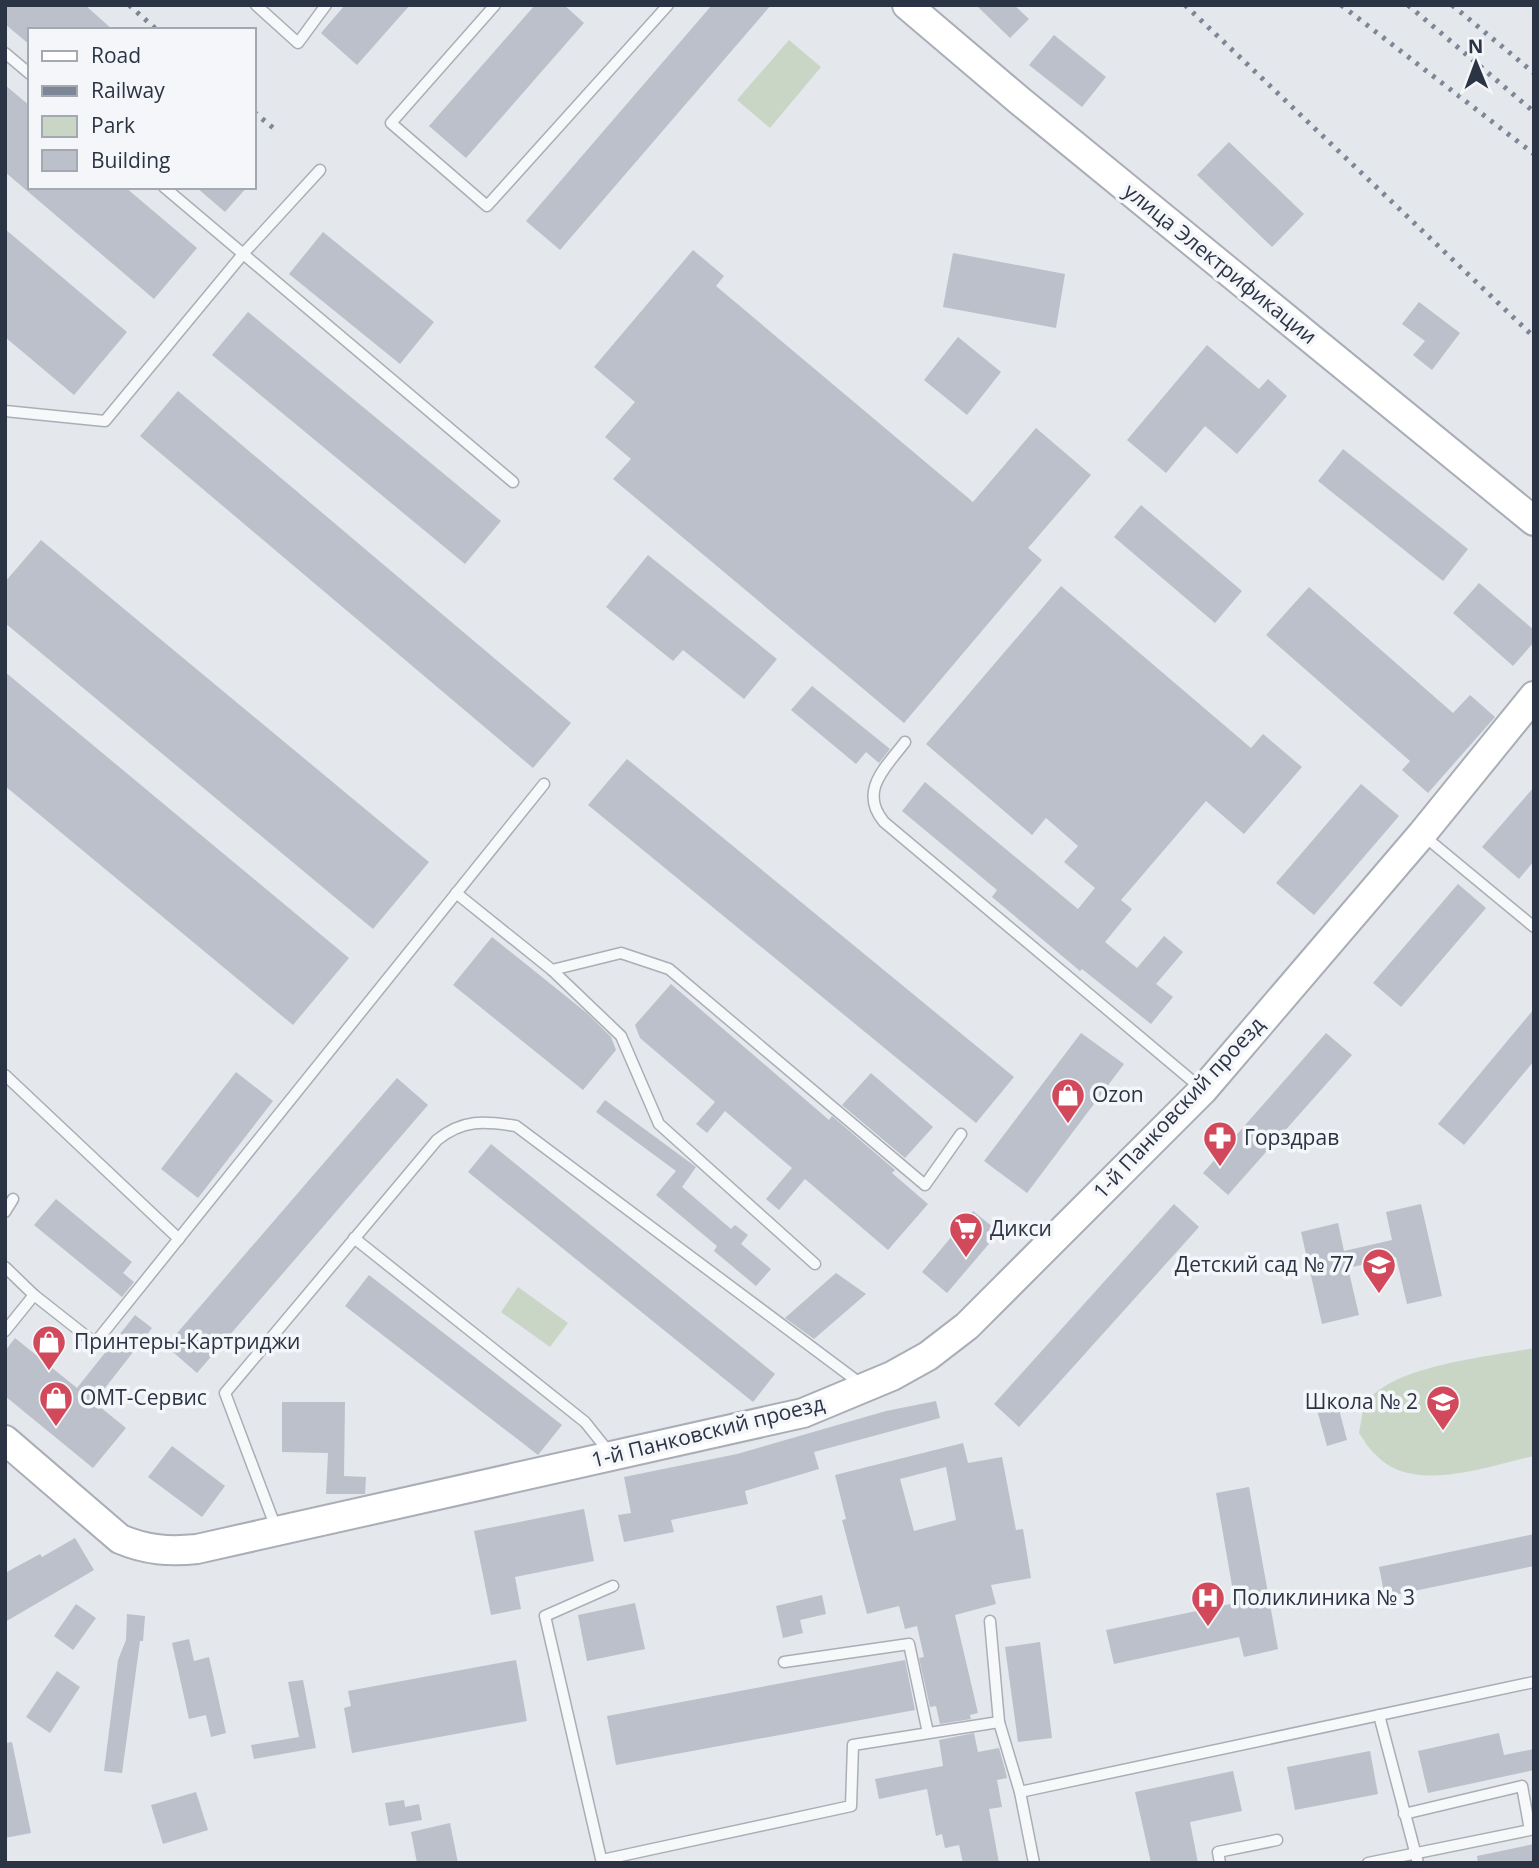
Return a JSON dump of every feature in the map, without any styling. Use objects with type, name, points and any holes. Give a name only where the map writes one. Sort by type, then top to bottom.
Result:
[{"type":"street","name":"улица Электрификации","points":[[908,5],[1020,101],[1534,521]]},
{"type":"street","name":"1-й Панковский проезд","points":[[5,1441],[120,1539],[140,1547],[170,1552],[197,1549],[803,1413],[892,1376],[928,1356],[967,1326],[1203,1090],[1422,834],[1534,696]]},
{"type":"lane","points":[[256,5],[299,43],[326,5]]},
{"type":"lane","points":[[495,5],[391,123],[486,206],[668,5]]},
{"type":"lane","points":[[5,53],[28,72]]},
{"type":"lane","points":[[5,411],[105,421],[243,254],[320,170]]},
{"type":"lane","points":[[166,189],[513,482]]},
{"type":"lane","points":[[905,742],[877,778],[873,789],[873,803],[877,814],[1203,1090]]},
{"type":"lane","points":[[5,1267],[34,1295],[95,1343],[544,784]]},
{"type":"lane","points":[[1422,834],[1534,927]]},
{"type":"lane","points":[[456,893],[552,970],[621,1036],[659,1124],[815,1264]]},
{"type":"lane","points":[[552,970],[621,953],[668,968],[925,1185],[961,1134]]},
{"type":"lane","points":[[5,1075],[179,1239]]},
{"type":"lane","points":[[278,1531],[225,1393],[437,1140],[449,1130],[465,1123],[516,1126],[853,1378],[858,1391]]},
{"type":"lane","points":[[5,1212],[13,1199]]},
{"type":"lane","points":[[354,1238],[585,1422],[604,1447],[608,1457]]},
{"type":"lane","points":[[5,1331],[34,1295]]},
{"type":"lane","points":[[613,1586],[545,1616],[602,1861],[850,1806],[853,1745],[999,1722]]},
{"type":"lane","points":[[990,1621],[999,1722],[1020,1793],[1034,1863]]},
{"type":"lane","points":[[784,1662],[909,1644],[928,1733]]},
{"type":"lane","points":[[1020,1793],[1534,1682]]},
{"type":"lane","points":[[1379,1715],[1417,1858]]},
{"type":"lane","points":[[1368,1863],[1417,1858],[1530,1830],[1522,1786],[1404,1814]]},
{"type":"lane","points":[[1220,1863],[1218,1852],[1277,1840]]},
{"type":"green space","points":[[789,40],[821,67],[770,128],[737,100]]},
{"type":"green space","points":[[518,1287],[568,1323],[550,1347],[501,1312]]},
{"type":"green space","points":[[1534,1348],[1534,1456],[1474,1471],[1430,1476],[1392,1467],[1376,1455],[1359,1433],[1367,1402],[1380,1389],[1398,1379],[1444,1364]]},
{"type":"building","points":[[5,5],[85,5],[111,28],[28,28],[28,43],[5,24]]},
{"type":"building","points":[[345,5],[410,5],[357,65],[321,33]]},
{"type":"building","points":[[535,5],[564,5],[584,23],[466,158],[429,126]]},
{"type":"building","points":[[712,5],[771,5],[560,250],[526,221]]},
{"type":"building","points":[[976,5],[1014,5],[1029,19],[1010,38]]},
{"type":"building","points":[[1054,35],[1106,77],[1082,107],[1029,65]]},
{"type":"building","points":[[5,85],[28,104],[28,189],[127,189],[197,248],[154,299],[5,172]]},
{"type":"building","points":[[1229,142],[1304,214],[1272,247],[1197,175]]},
{"type":"building","points":[[198,189],[245,189],[225,212]]},
{"type":"building","points":[[5,229],[127,332],[74,395],[5,337]]},
{"type":"building","points":[[323,232],[434,322],[400,364],[289,274]]},
{"type":"building","points":[[693,250],[724,276],[716,286],[973,502],[1036,428],[1091,475],[1028,548],[1042,560],[904,723],[613,479],[631,459],[605,437],[635,402],[594,367]]},
{"type":"building","points":[[953,253],[1065,274],[1056,328],[943,307]]},
{"type":"building","points":[[1419,302],[1460,333],[1432,370],[1413,355],[1425,341],[1402,324]]},
{"type":"building","points":[[248,312],[501,521],[465,564],[212,355]]},
{"type":"building","points":[[958,337],[1001,372],[967,415],[924,380]]},
{"type":"building","points":[[1207,345],[1259,389],[1268,379],[1287,396],[1237,454],[1205,426],[1166,473],[1127,440]]},
{"type":"building","points":[[178,391],[571,723],[533,768],[140,436]]},
{"type":"building","points":[[1343,449],[1468,549],[1443,581],[1318,481]]},
{"type":"building","points":[[1141,505],[1242,591],[1215,623],[1114,537]]},
{"type":"building","points":[[41,540],[429,862],[373,929],[5,623],[5,582]]},
{"type":"building","points":[[648,555],[777,659],[744,699],[683,650],[673,661],[606,607]]},
{"type":"building","points":[[1479,583],[1534,630],[1534,642],[1513,666],[1453,613]]},
{"type":"building","points":[[1061,586],[1251,748],[1263,734],[1302,767],[1244,834],[1206,801],[1121,900],[1132,909],[1105,942],[1137,968],[1164,936],[1183,952],[1156,984],[1173,997],[1151,1024],[1082,969],[1080,971],[992,897],[997,890],[902,811],[925,782],[1078,909],[1095,888],[1064,862],[1078,846],[1046,818],[1032,835],[926,744]]},
{"type":"building","points":[[1309,587],[1453,713],[1470,695],[1495,717],[1428,793],[1402,770],[1410,761],[1266,635]]},
{"type":"building","points":[[5,672],[349,958],[293,1025],[5,786]]},
{"type":"building","points":[[812,686],[890,749],[879,763],[866,752],[856,764],[791,710]]},
{"type":"building","points":[[627,759],[1014,1077],[976,1123],[588,805]]},
{"type":"building","points":[[1361,784],[1399,816],[1314,915],[1276,883]]},
{"type":"building","points":[[1534,787],[1534,861],[1519,879],[1482,847]]},
{"type":"building","points":[[1458,884],[1486,908],[1401,1007],[1373,983]]},
{"type":"building","points":[[492,937],[588,1014],[611,1037],[616,1050],[583,1090],[453,985]]},
{"type":"building","points":[[671,984],[829,1120],[832,1116],[895,1170],[892,1173],[928,1204],[888,1250],[805,1179],[779,1210],[766,1199],[792,1168],[725,1111],[707,1133],[696,1124],[715,1102],[640,1038],[635,1025]]},
{"type":"building","points":[[1534,1009],[1534,1061],[1464,1145],[1438,1124]]},
{"type":"building","points":[[1081,1033],[1124,1064],[1027,1193],[984,1161]]},
{"type":"building","points":[[1326,1033],[1352,1055],[1228,1195],[1203,1173]]},
{"type":"building","points":[[236,1072],[273,1101],[198,1198],[161,1169]]},
{"type":"building","points":[[871,1073],[933,1127],[905,1158],[842,1105]]},
{"type":"building","points":[[397,1078],[428,1105],[197,1373],[166,1346]]},
{"type":"building","points":[[605,1100],[696,1167],[682,1187],[731,1229],[735,1225],[748,1235],[741,1244],[771,1269],[756,1286],[714,1251],[717,1246],[656,1195],[676,1171],[596,1112]]},
{"type":"building","points":[[491,1144],[775,1374],[753,1402],[468,1172]]},
{"type":"building","points":[[56,1199],[132,1262],[123,1273],[134,1282],[122,1297],[34,1225]]},
{"type":"building","points":[[1174,1204],[1199,1227],[1019,1427],[994,1404]]},
{"type":"building","points":[[1421,1204],[1442,1296],[1407,1304],[1396,1257],[1348,1268],[1359,1315],[1322,1324],[1301,1232],[1338,1223],[1344,1251],[1392,1240],[1386,1212]]},
{"type":"building","points":[[973,1211],[999,1232],[947,1293],[922,1272]]},
{"type":"building","points":[[836,1273],[866,1294],[814,1339],[785,1318]]},
{"type":"building","points":[[369,1275],[562,1425],[538,1455],[345,1306]]},
{"type":"building","points":[[135,1315],[152,1328],[94,1402],[126,1428],[93,1468],[5,1396],[5,1351],[15,1338],[77,1388]]},
{"type":"building","points":[[1335,1394],[1347,1440],[1327,1446],[1314,1399]]},
{"type":"building","points":[[936,1401],[940,1418],[814,1452],[819,1469],[745,1491],[748,1504],[671,1520],[674,1532],[624,1542],[618,1515],[631,1513],[624,1477],[737,1454],[886,1411]]},
{"type":"building","points":[[282,1402],[345,1402],[344,1476],[366,1477],[365,1494],[326,1494],[328,1453],[282,1452]]},
{"type":"building","points":[[963,1443],[968,1463],[1002,1457],[1016,1530],[1023,1529],[1031,1578],[991,1585],[996,1604],[955,1615],[978,1713],[970,1715],[971,1719],[940,1724],[936,1706],[930,1707],[919,1658],[924,1657],[917,1626],[905,1629],[899,1606],[867,1614],[842,1520],[846,1519],[835,1475]],"holes":[[[946,1467],[956,1520],[914,1531],[900,1479]]]},
{"type":"building","points":[[172,1446],[225,1486],[202,1517],[148,1477]]},
{"type":"building","points":[[1249,1487],[1278,1649],[1244,1657],[1239,1637],[1114,1664],[1106,1630],[1235,1603],[1216,1493]]},
{"type":"building","points":[[584,1509],[594,1561],[515,1577],[521,1609],[491,1615],[474,1531]]},
{"type":"building","points":[[1534,1534],[1534,1566],[1385,1597],[1379,1567]]},
{"type":"building","points":[[75,1538],[94,1570],[5,1622],[5,1573],[40,1554],[42,1557]]},
{"type":"building","points":[[822,1595],[826,1614],[800,1620],[803,1633],[783,1638],[776,1606]]},
{"type":"building","points":[[635,1603],[645,1649],[587,1661],[578,1615]]},
{"type":"building","points":[[76,1604],[96,1618],[73,1650],[54,1636]]},
{"type":"building","points":[[127,1614],[145,1616],[122,1773],[104,1771],[118,1660],[126,1640]]},
{"type":"building","points":[[189,1639],[194,1661],[209,1657],[226,1733],[211,1737],[206,1715],[189,1719],[172,1643]]},
{"type":"building","points":[[1040,1642],[1052,1738],[1018,1742],[1005,1647]]},
{"type":"building","points":[[516,1660],[527,1721],[352,1753],[344,1708],[351,1706],[348,1691]]},
{"type":"building","points":[[905,1660],[915,1710],[616,1765],[607,1716]]},
{"type":"building","points":[[57,1671],[80,1687],[50,1733],[26,1717]]},
{"type":"building","points":[[303,1680],[316,1748],[254,1759],[251,1745],[299,1737],[288,1682]]},
{"type":"building","points":[[974,1733],[978,1752],[999,1748],[1007,1778],[997,1780],[1002,1807],[989,1809],[999,1863],[963,1863],[959,1845],[945,1848],[942,1834],[936,1836],[927,1789],[879,1799],[875,1779],[943,1766],[939,1740]]},
{"type":"building","points":[[1499,1733],[1504,1755],[1534,1749],[1534,1770],[1428,1793],[1418,1751]]},
{"type":"building","points":[[12,1742],[31,1833],[5,1838],[5,1743]]},
{"type":"building","points":[[1370,1751],[1378,1794],[1295,1810],[1287,1767]]},
{"type":"building","points":[[1233,1771],[1242,1811],[1190,1822],[1198,1863],[1151,1863],[1135,1792]]},
{"type":"building","points":[[196,1792],[208,1830],[163,1844],[151,1805]]},
{"type":"building","points":[[404,1800],[405,1807],[419,1804],[422,1820],[389,1826],[385,1803]]},
{"type":"building","points":[[450,1823],[458,1863],[417,1863],[411,1832]]},
{"type":"building","points":[[1534,1844],[1534,1863],[1478,1863],[1477,1856]]},
{"type":"railway","points":[[129,5],[155,28]]},
{"type":"railway","points":[[1185,5],[1534,337]]},
{"type":"railway","points":[[1341,5],[1534,154]]},
{"type":"railway","points":[[1408,5],[1534,112]]},
{"type":"railway","points":[[1452,5],[1534,73]]},
{"type":"railway","points":[[256,114],[278,132]]},
{"type":"place","name":"Ozon","points":[[1068,1125]]},
{"type":"place","name":"Горздрав","points":[[1220,1168]]},
{"type":"place","name":"Дикси","points":[[966,1259]]},
{"type":"place","name":"Детский сад № 77","points":[[1379,1295]]},
{"type":"place","name":"Принтеры-Картриджи","points":[[49,1372]]},
{"type":"place","name":"ОМТ-Сервис","points":[[56,1428]]},
{"type":"place","name":"Школа № 2","points":[[1443,1432]]},
{"type":"place","name":"Поликлиника № 3","points":[[1208,1628]]}]
